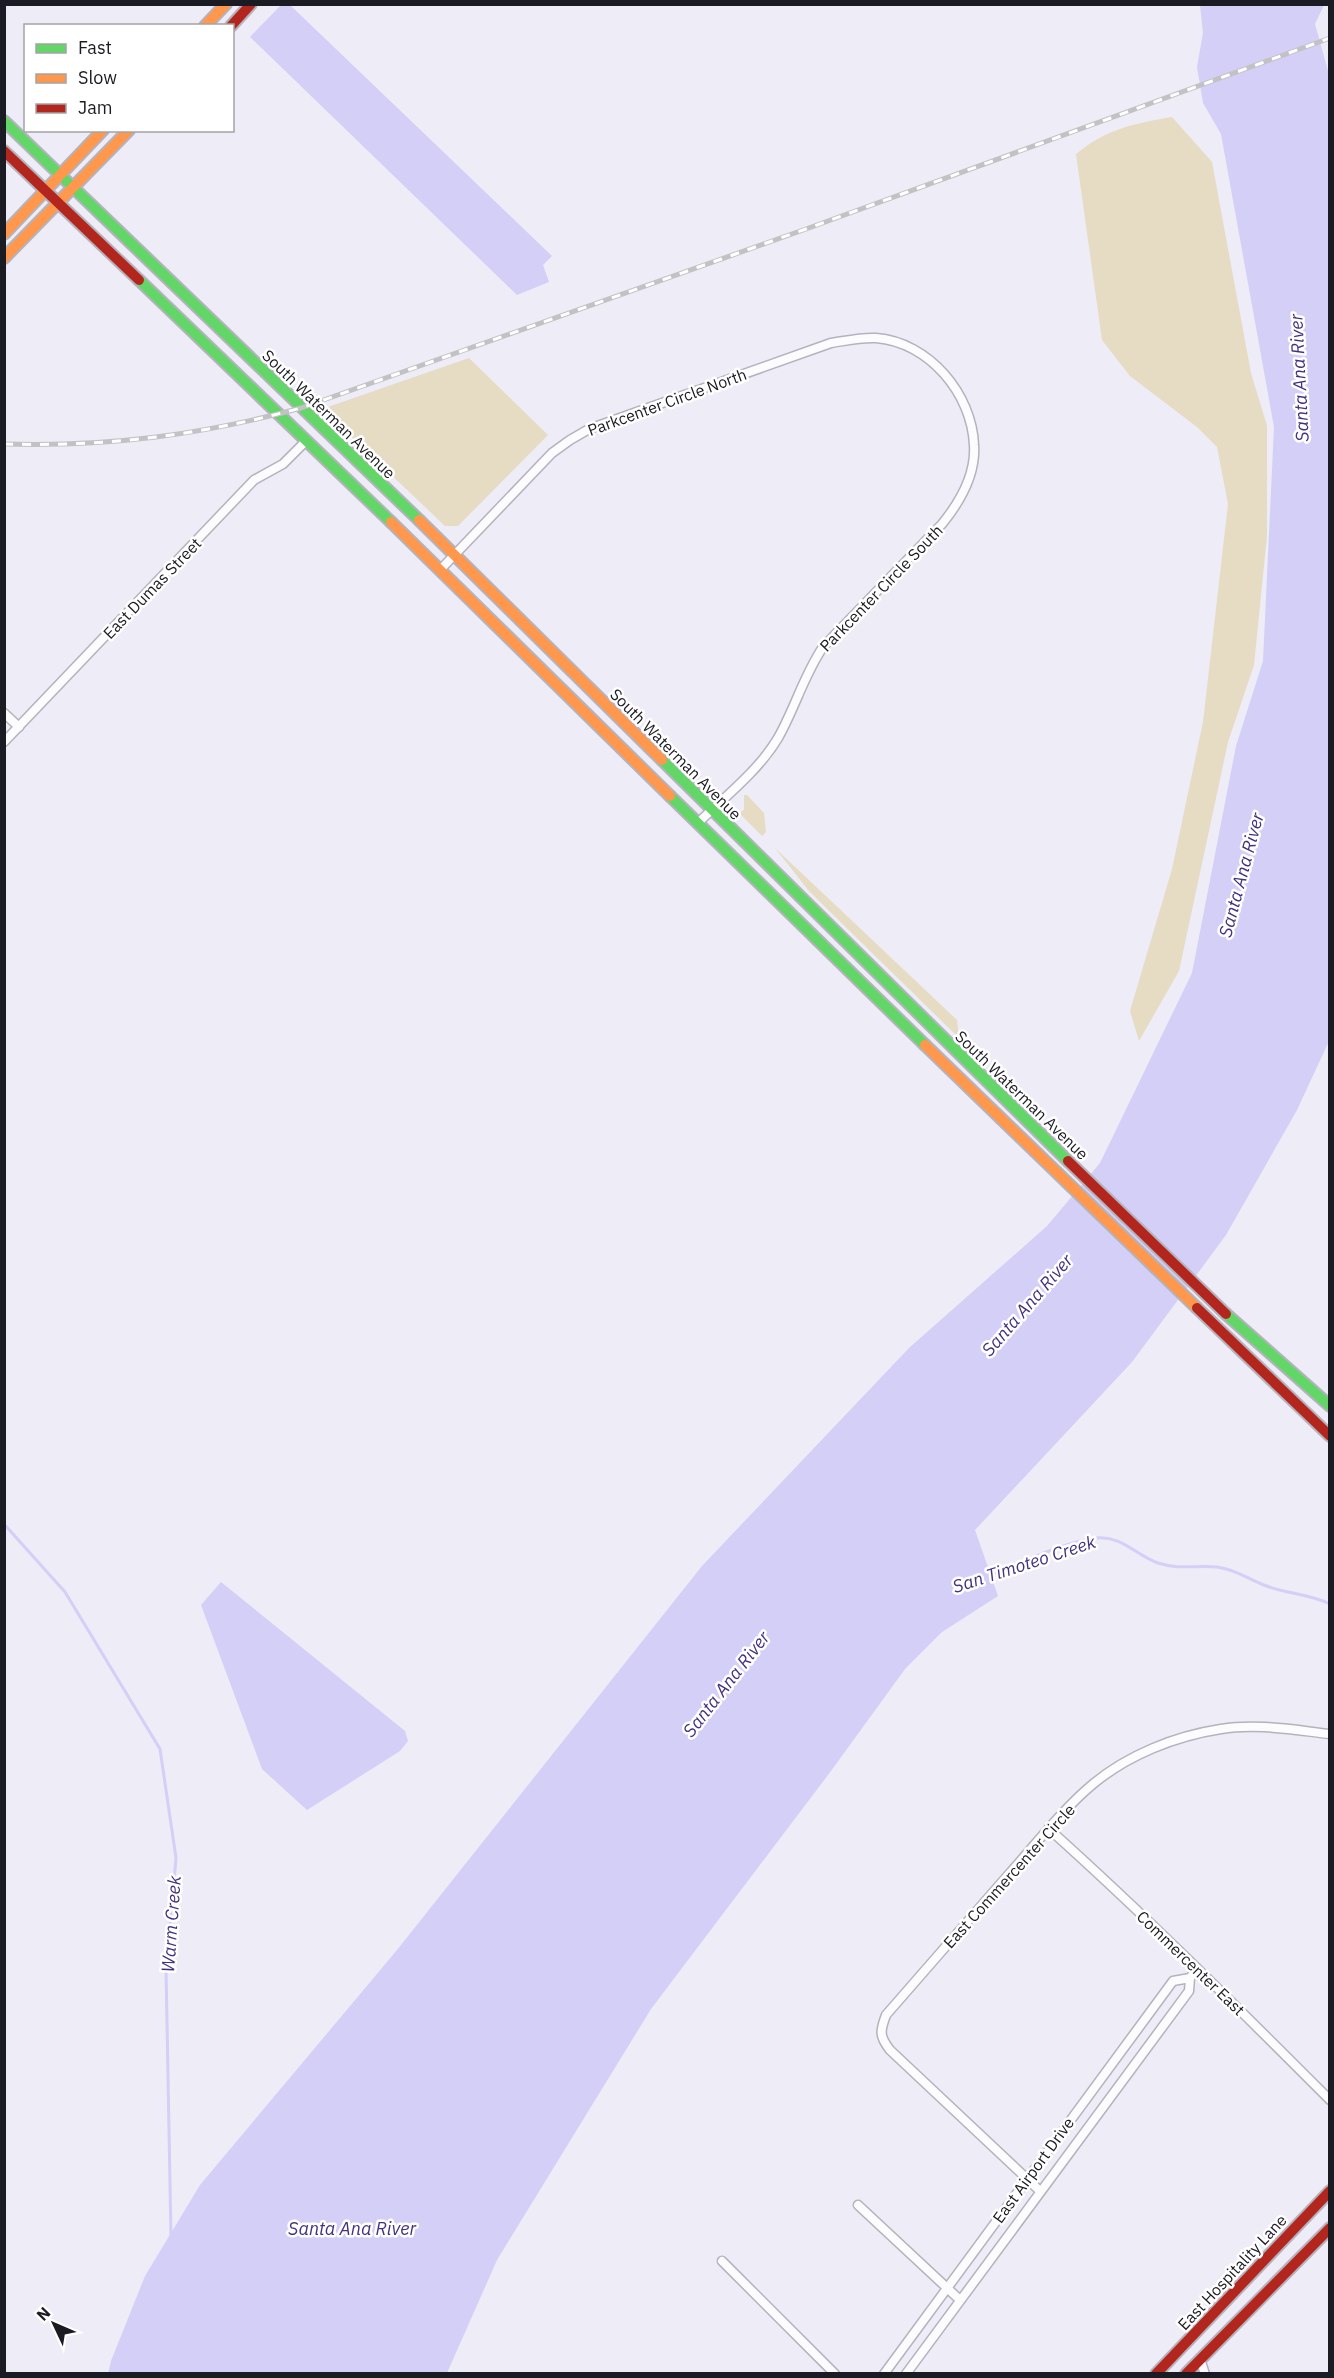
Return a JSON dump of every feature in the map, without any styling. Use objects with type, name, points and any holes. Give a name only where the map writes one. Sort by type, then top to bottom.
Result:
[{"type":"main road","points":[[207,24],[226,4]]},
{"type":"main road","points":[[233,24],[251,4]]},
{"type":"main road","name":"South Waterman Avenue","points":[[4,121],[456,555],[987,1083],[1245,1332],[1329,1406]]},
{"type":"main road","points":[[4,234],[101,132]]},
{"type":"main road","points":[[4,258],[127,132]]},
{"type":"main road","name":"South Waterman Avenue","points":[[4,151],[441,569],[833,957],[1329,1436]]},
{"type":"main road","name":"East Hospitality Lane","points":[[1156,2373],[1329,2191]]},
{"type":"main road","points":[[1186,2373],[1329,2228]]},
{"type":"street","name":"Parkcenter Circle North","points":[[441,569],[552,453],[589,429],[831,343],[878,338],[907,346]]},
{"type":"street","name":"Parkcenter Circle South","points":[[699,822],[765,756],[778,737],[812,663],[823,647],[942,524],[956,508],[965,489],[972,465],[974,445],[970,420],[950,380],[933,363],[907,346]]},
{"type":"street","name":"East Dumas Street","points":[[4,742],[254,480],[283,464],[306,441]]},
{"type":"street","points":[[4,713],[19,727]]},
{"type":"street","name":"East Commercenter Circle","points":[[1027,2179],[890,2050],[880,2030],[886,2015],[1049,1829],[1093,1785],[1145,1751],[1181,1738],[1221,1728],[1248,1726],[1329,1734]]},
{"type":"street","name":"Commercenter East","points":[[1049,1829],[1097,1872],[1329,2100]]},
{"type":"street","name":"East Airport Drive","points":[[906,2373],[1190,1991],[1190,1978],[1197,1969]]},
{"type":"street","name":"East Airport Drive","points":[[884,2373],[1173,1980],[1190,1978]]},
{"type":"street","points":[[1027,2179],[1040,2191]]},
{"type":"street","points":[[858,2205],[960,2300]]},
{"type":"street","points":[[722,2261],[835,2373]]},
{"type":"street","points":[[1200,2359],[1205,2373]]},
{"type":"shaded area","points":[[1172,117],[1212,162],[1251,373],[1267,426],[1267,536],[1254,665],[1228,742],[1179,971],[1139,1041],[1130,1011],[1172,869],[1203,722],[1228,504],[1217,447],[1197,427],[1130,376],[1102,340],[1076,154],[1099,138],[1121,128]]},
{"type":"shaded area","points":[[469,358],[548,435],[458,526],[445,526],[322,409]]},
{"type":"shaded area","points":[[744,795],[747,795],[764,813],[766,832],[762,836],[739,813],[744,810]]},
{"type":"shaded area","points":[[775,848],[957,1020],[959,1038],[809,891]]},
{"type":"water","points":[[281,5],[290,5],[552,256],[543,265],[549,282],[517,295],[250,37]]},
{"type":"water","name":"Santa Ana River","points":[[1200,5],[1324,5],[1315,24],[1330,78],[1330,1039],[1297,1110],[1226,1235],[1132,1362],[975,1530],[998,1596],[942,1632],[905,1669],[651,2009],[497,2260],[447,2373],[108,2374],[145,2276],[200,2185],[397,1950],[702,1566],[909,1348],[1047,1226],[1100,1163],[1192,973],[1236,746],[1263,661],[1274,427],[1221,134],[1203,103],[1197,67],[1203,33]]},
{"type":"water","points":[[221,1582],[405,1731],[408,1741],[400,1751],[307,1810],[262,1769],[201,1605]]},
{"type":"waterway","name":"Warm Creek","points":[[4,1524],[65,1592],[160,1749],[176,1858],[166,1969],[171,2236]]},
{"type":"waterway","name":"San Timoteo Creek","points":[[988,1576],[1070,1544],[1105,1538],[1121,1543],[1158,1563],[1173,1566],[1224,1568],[1272,1588],[1330,1604]]},
{"type":"railway","points":[[4,444],[80,443],[154,437],[227,425],[301,408],[806,229],[1330,38]]},
{"type":"traffic: fast","points":[[4,121],[419,520]]},
{"type":"traffic: fast","points":[[139,280],[391,522]]},
{"type":"traffic: fast","points":[[662,760],[1068,1161]]},
{"type":"traffic: fast","points":[[670,796],[925,1045]]},
{"type":"traffic: fast","points":[[1226,1314],[1330,1406]]},
{"type":"traffic: slow","points":[[207,24],[226,4]]},
{"type":"traffic: slow","points":[[4,234],[101,132]]},
{"type":"traffic: slow","points":[[4,258],[127,132]]},
{"type":"traffic: slow","points":[[419,520],[662,760]]},
{"type":"traffic: slow","points":[[391,522],[670,796]]},
{"type":"traffic: slow","points":[[925,1045],[1197,1308]]},
{"type":"traffic: jam","points":[[233,24],[251,4]]},
{"type":"traffic: jam","points":[[4,151],[139,280]]},
{"type":"traffic: jam","points":[[1068,1161],[1226,1314]]},
{"type":"traffic: jam","points":[[1197,1308],[1330,1436]]},
{"type":"traffic: jam","points":[[1156,2374],[1330,2191]]},
{"type":"traffic: jam","points":[[1186,2374],[1330,2228]]}]
